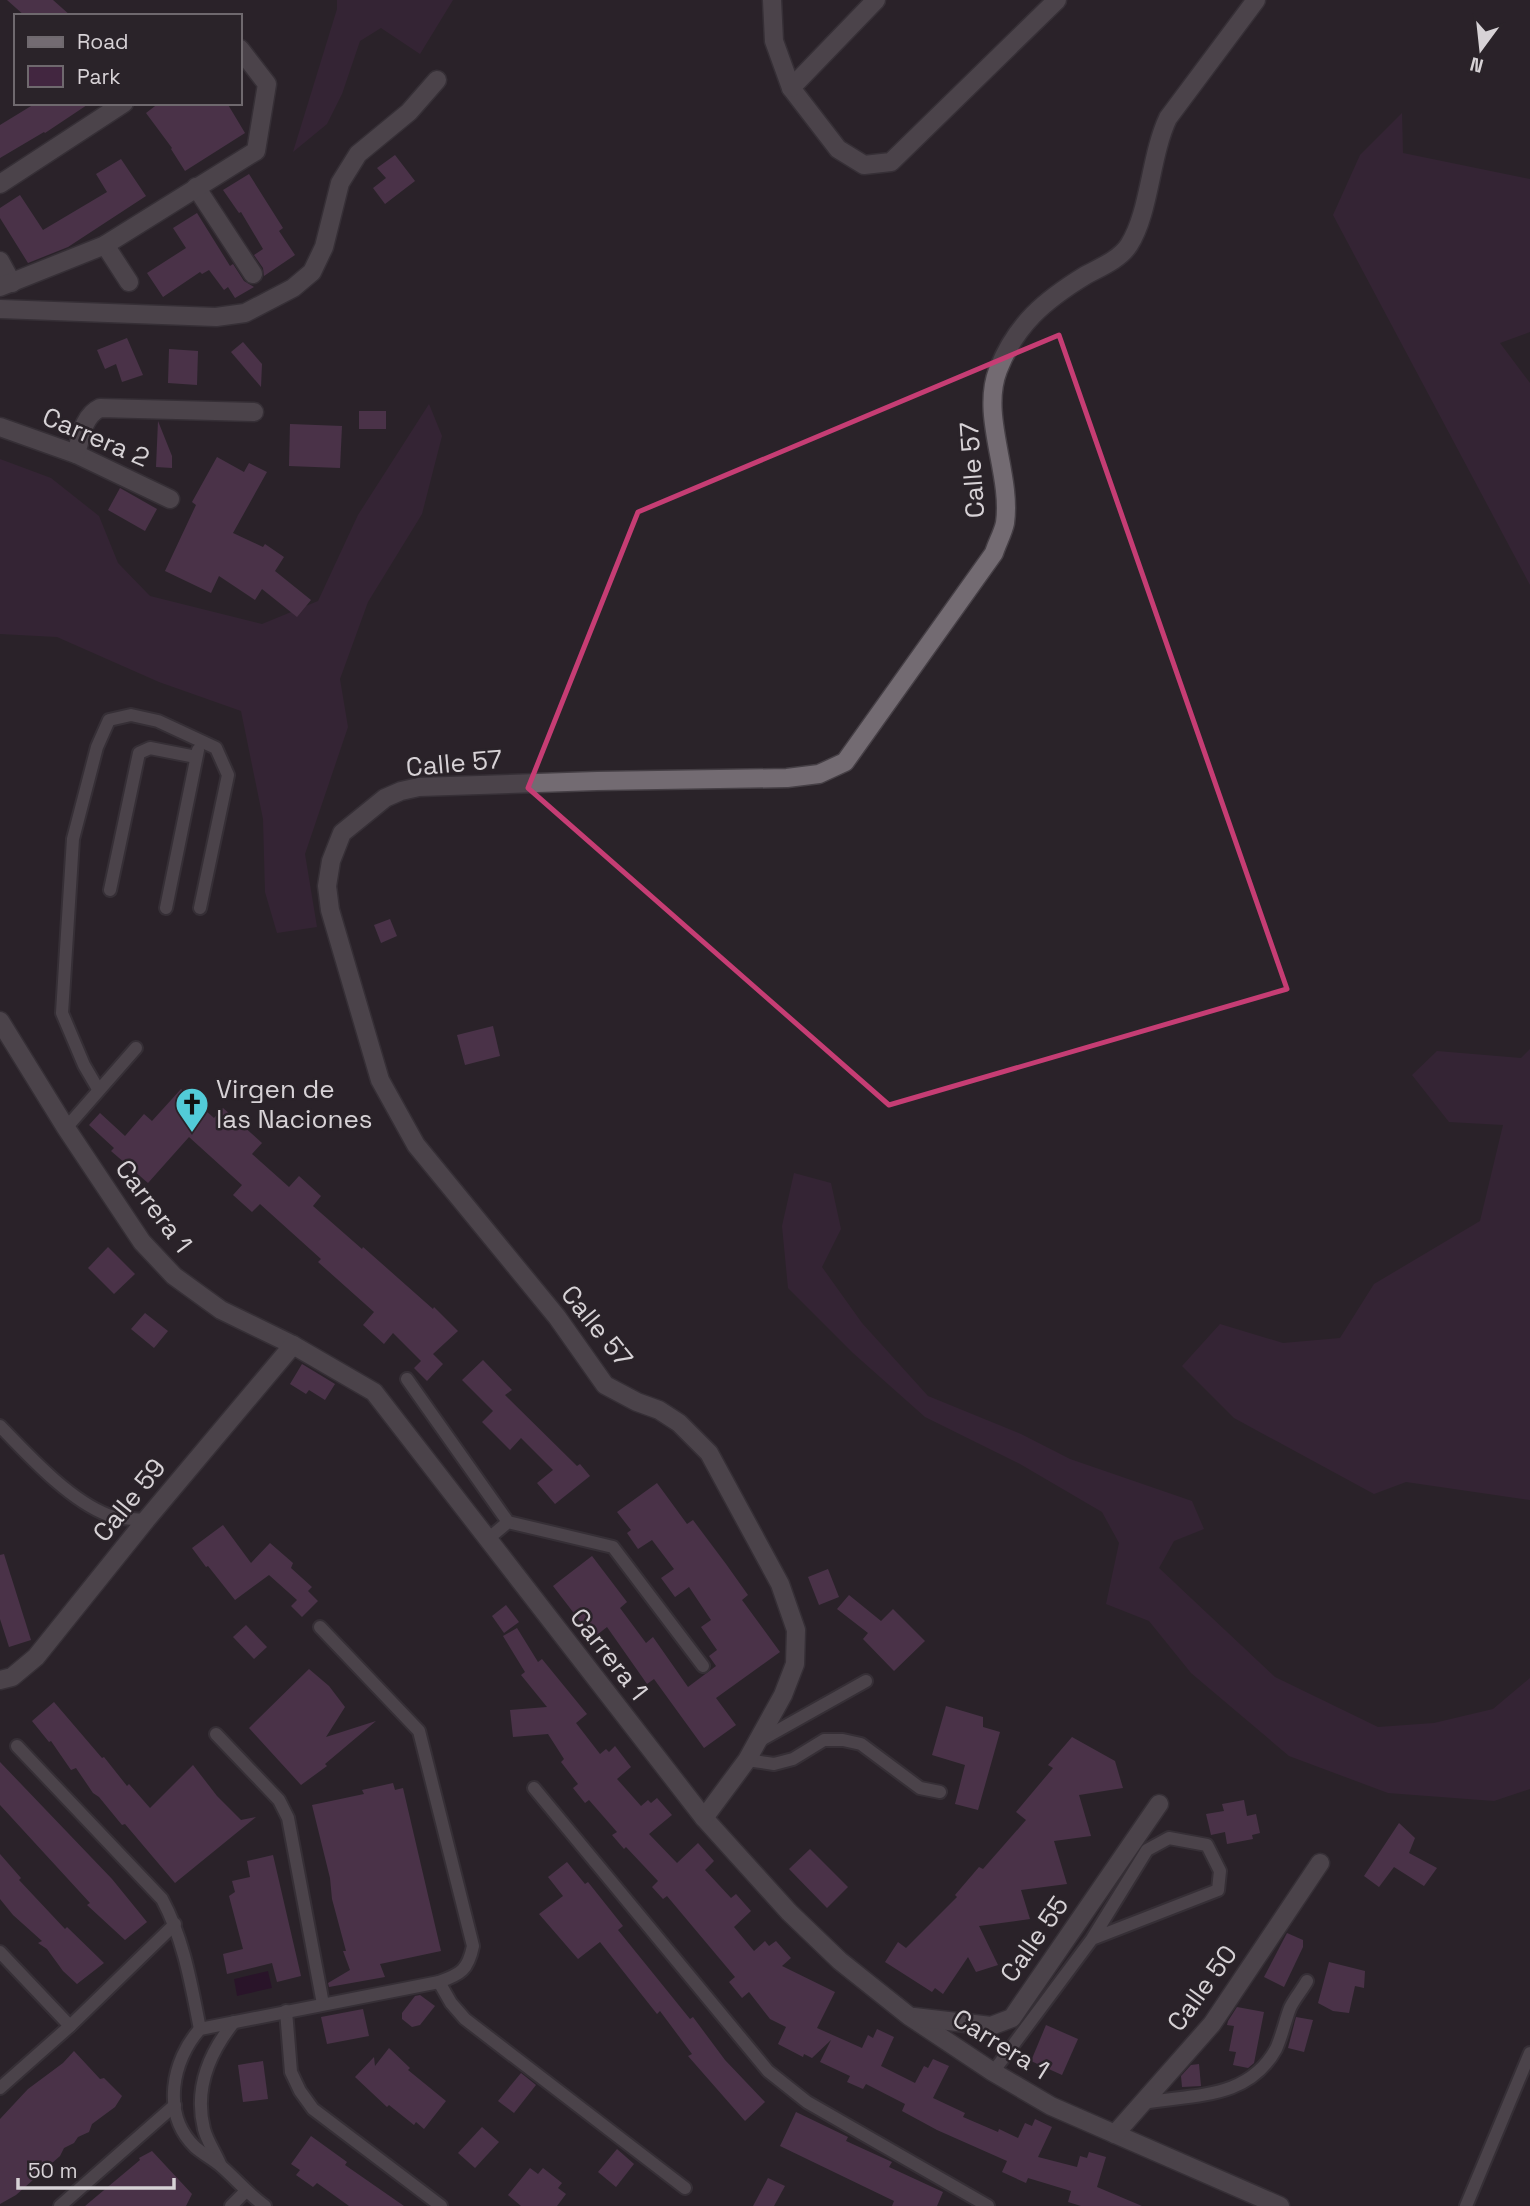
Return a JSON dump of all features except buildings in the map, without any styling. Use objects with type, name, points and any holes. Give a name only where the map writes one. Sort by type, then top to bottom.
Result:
[{"type":"street","points":[[772,0],[774,41],[791,88],[838,149],[864,165],[891,162],[1057,0]]},
{"type":"street","points":[[791,88],[876,0]]},
{"type":"street","name":"Calle 57","points":[[704,1818],[747,1760],[783,1695],[794,1664],[796,1630],[780,1584],[709,1453],[679,1423],[659,1410],[605,1385],[557,1317],[416,1145],[380,1080],[330,910],[327,886],[331,861],[342,834],[385,798],[419,787],[787,778],[819,774],[845,762],[994,553],[1005,523],[1005,497],[992,399],[996,373],[1011,339],[1035,310],[1073,283],[1113,260],[1128,246],[1139,226],[1158,138],[1168,118],[1256,0]]},
{"type":"street","points":[[0,261],[6,285],[105,245],[256,150],[267,84],[242,52]]},
{"type":"street","points":[[0,309],[216,317],[245,313],[293,288],[312,272],[324,247],[340,183],[358,154],[409,112],[437,80]]},
{"type":"street","points":[[0,184],[121,105]]},
{"type":"street","points":[[196,187],[253,274]]},
{"type":"street","points":[[105,245],[129,282]]},
{"type":"street","points":[[76,454],[86,421],[100,408],[254,412]]},
{"type":"street","name":"Carrera 2","points":[[0,427],[76,454],[170,499]]},
{"type":"street","name":"Carrera 1","points":[[0,1021],[65,1128],[142,1242],[174,1276],[221,1310],[293,1345],[374,1392],[704,1818],[797,1920],[841,1961],[909,2016],[993,2073],[1051,2106],[1280,2206]]},
{"type":"street","name":"Calle 59","points":[[0,1679],[12,1677],[36,1657],[146,1520],[293,1345]]},
{"type":"street","name":"Calle 55","points":[[909,2016],[991,2026],[1012,2018],[1160,1804]]},
{"type":"street","name":"Calle 50","points":[[1115,2134],[1212,2024],[1320,1863]]},
{"type":"lane","points":[[98,1089],[83,1065],[62,1013],[72,839],[97,747],[108,720],[131,715],[158,721],[216,748],[228,775],[200,908]]},
{"type":"lane","points":[[166,908],[200,740]]},
{"type":"lane","points":[[110,890],[139,752],[150,748],[197,757]]},
{"type":"lane","points":[[65,1128],[136,1048]]},
{"type":"lane","points":[[407,1379],[508,1522],[613,1547],[703,1666]]},
{"type":"lane","points":[[0,1426],[83,1501],[110,1516],[146,1520]]},
{"type":"lane","points":[[488,1539],[508,1522]]},
{"type":"lane","points":[[265,2206],[246,2193],[222,2168],[193,2146],[181,2127],[174,2105],[174,2082],[179,2059],[191,2039],[200,2029],[439,1982],[458,1975],[469,1962],[472,1946],[419,1731],[320,1627]]},
{"type":"lane","points":[[756,1742],[866,1681]]},
{"type":"lane","points":[[216,1734],[279,1800],[288,1818],[323,2004]]},
{"type":"lane","points":[[747,1760],[774,1764],[793,1759],[824,1740],[843,1740],[861,1744],[920,1788],[940,1792]]},
{"type":"lane","points":[[17,1746],[162,1899],[175,1924],[187,1961],[200,2029]]},
{"type":"lane","points":[[534,1788],[768,2071],[807,2102],[988,2206]]},
{"type":"lane","points":[[993,2073],[1092,1939],[1147,1850],[1168,1838],[1207,1845],[1220,1871],[1218,1890],[1092,1939]]},
{"type":"lane","points":[[0,2088],[70,2026],[175,1924]]},
{"type":"lane","points":[[0,1952],[70,2026]]},
{"type":"lane","points":[[1143,2103],[1211,2094],[1240,2086],[1259,2071],[1275,2049],[1292,2005],[1307,1981]]},
{"type":"lane","points":[[439,1982],[451,2003],[465,2019],[685,2188]]},
{"type":"lane","points":[[286,2011],[291,2072],[313,2109],[441,2206]]},
{"type":"lane","points":[[222,2168],[205,2130],[201,2107],[202,2083],[219,2040],[234,2022]]},
{"type":"lane","points":[[1466,2206],[1530,2053]]},
{"type":"lane","points":[[60,2206],[174,2105]]},
{"type":"lane","points":[[193,2146],[205,2130]]},
{"type":"lane","points":[[231,2206],[246,2193]]},
{"type":"highlighted area","points":[[1059,335],[1287,989],[889,1105],[528,788],[638,512]]},
{"type":"green space","points":[[337,0],[453,0],[420,54],[381,28],[360,41],[342,94],[327,124],[293,152],[337,9]]},
{"type":"green space","points":[[1402,113],[1403,153],[1530,179],[1530,332],[1500,343],[1530,383],[1530,585],[1333,215],[1360,155]]},
{"type":"green space","points":[[429,404],[442,436],[422,514],[368,602],[340,679],[348,727],[305,854],[317,927],[277,933],[265,892],[263,819],[241,711],[159,682],[57,637],[0,634],[0,459],[51,478],[99,516],[118,563],[150,596],[262,624],[318,601],[358,515]]},
{"type":"green space","points":[[1530,1049],[1530,1500],[1406,1482],[1374,1494],[1234,1418],[1182,1366],[1220,1324],[1283,1343],[1340,1338],[1374,1284],[1480,1221],[1503,1125],[1449,1122],[1412,1075],[1437,1051],[1521,1058]]},
{"type":"green space","points":[[794,1173],[831,1183],[841,1229],[822,1267],[862,1323],[928,1396],[1021,1434],[1070,1459],[1192,1501],[1204,1529],[1174,1541],[1159,1568],[1275,1677],[1378,1727],[1434,1723],[1493,1709],[1530,1678],[1530,1789],[1494,1801],[1388,1793],[1289,1756],[1191,1673],[1149,1621],[1106,1604],[1119,1543],[1102,1512],[1020,1464],[925,1417],[853,1353],[788,1288],[782,1226]]},
{"type":"shaded area","points":[[268,1971],[272,1988],[237,1996],[234,1979]]},
{"type":"place","name":"Virgen de las Naciones","points":[[192,1134]]}]
